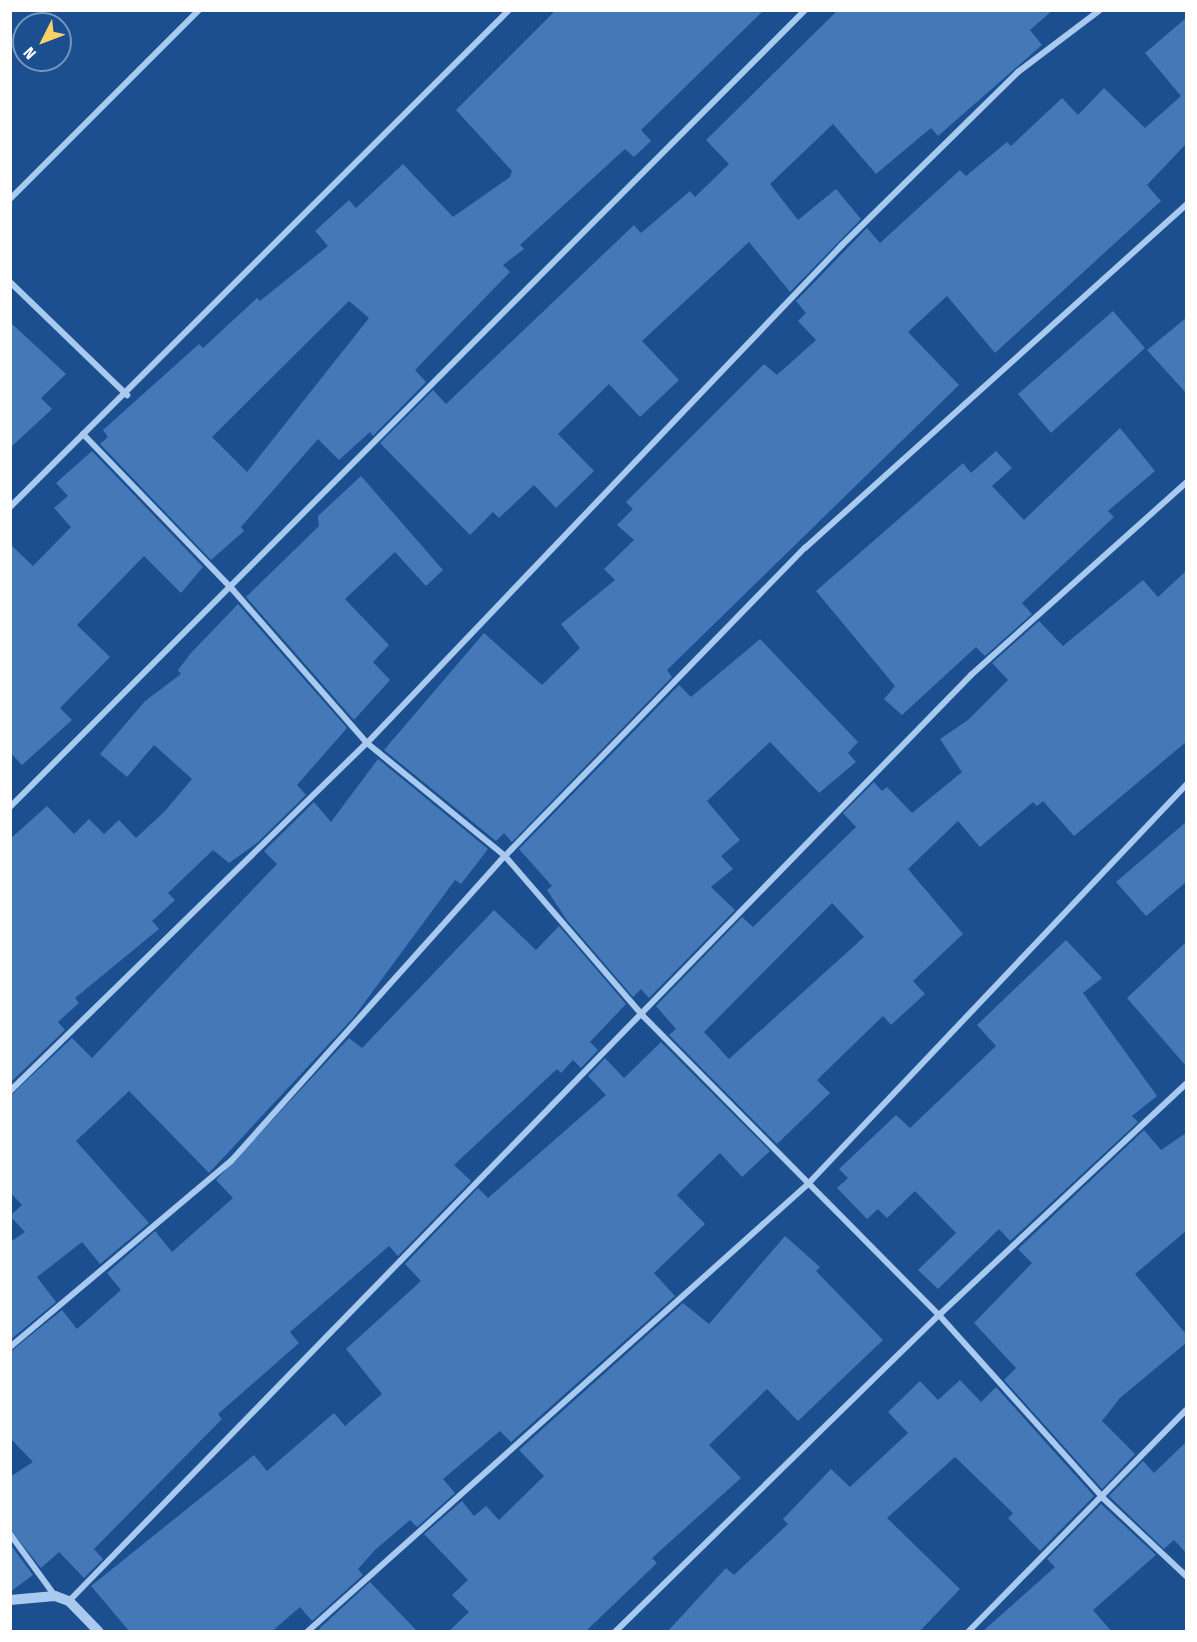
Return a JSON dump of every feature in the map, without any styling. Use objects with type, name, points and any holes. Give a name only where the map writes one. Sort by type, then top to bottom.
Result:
[{"type":"street","points":[[10,199],[199,10]]},
{"type":"street","points":[[10,507],[83,434],[127,395],[509,10]]},
{"type":"street","points":[[10,807],[233,590],[805,10]]},
{"type":"street","points":[[10,1092],[367,743],[842,245],[1018,72],[1100,10]]},
{"type":"street","points":[[10,1347],[231,1161],[505,856],[805,548],[1186,205]]},
{"type":"street","points":[[10,282],[127,395]]},
{"type":"street","points":[[83,434],[233,590],[367,743],[505,856],[644,1016],[807,1185],[939,1315],[1103,1498],[1186,1576]]},
{"type":"street","points":[[69,1601],[644,1016],[971,675],[1186,483]]},
{"type":"street","points":[[307,1632],[807,1185],[1186,785]]},
{"type":"street","points":[[615,1632],[939,1315],[1186,1084]]},
{"type":"street","points":[[968,1632],[1103,1498],[1186,1410]]},
{"type":"street","points":[[10,1534],[55,1596]]},
{"type":"street","points":[[10,1600],[55,1596],[69,1601],[99,1632]]},
{"type":"building","points":[[556,10],[764,10],[641,130],[651,141],[634,157],[625,149],[520,245],[524,249],[503,265],[510,272],[415,370],[426,382],[373,436],[370,432],[339,460],[318,439],[241,527],[244,531],[211,560],[100,444],[108,437],[103,430],[199,344],[203,348],[257,298],[260,301],[328,246],[315,231],[349,200],[356,208],[403,164],[453,217],[510,177],[512,171],[456,110]],"holes":[[[349,301],[369,318],[247,472],[212,437]]]},
{"type":"building","points":[[838,10],[1053,10],[1030,30],[1042,45],[938,136],[931,128],[876,174],[833,124],[770,184],[798,220],[836,189],[861,219],[790,292],[749,242],[642,341],[679,380],[640,417],[609,384],[558,434],[594,471],[556,508],[534,485],[499,518],[493,512],[470,535],[380,443],[433,390],[446,404],[634,225],[641,233],[690,191],[695,197],[729,164],[706,140]]},
{"type":"building","points":[[1186,18],[1186,144],[1147,185],[1161,201],[995,353],[947,296],[908,332],[959,385],[667,670],[672,677],[512,842],[504,833],[496,841],[384,750],[484,633],[542,685],[580,648],[561,624],[615,580],[604,569],[634,540],[617,525],[633,509],[626,502],[764,364],[777,375],[816,340],[798,321],[806,313],[796,301],[867,228],[880,243],[960,170],[966,176],[1007,142],[1011,146],[1062,98],[1078,115],[1104,88],[1145,128],[1181,96],[1145,53]]},
{"type":"building","points":[[1113,311],[1145,348],[1051,433],[1018,394]]},
{"type":"building","points":[[1186,318],[1186,393],[1147,350]]},
{"type":"building","points":[[10,322],[66,374],[41,398],[52,409],[10,448]]},
{"type":"building","points":[[1120,428],[1155,471],[1108,511],[1114,517],[1022,603],[1032,614],[985,656],[976,647],[902,715],[884,699],[895,686],[816,591],[963,463],[971,473],[996,451],[1012,468],[992,486],[1024,520]]},
{"type":"building","points":[[92,451],[203,567],[181,593],[144,556],[77,625],[110,657],[60,708],[72,720],[22,765],[10,752],[10,544],[33,566],[71,527],[54,508],[68,496],[56,483]]},
{"type":"building","points":[[361,476],[443,570],[426,586],[395,552],[345,599],[389,645],[373,662],[390,680],[354,720],[246,597],[319,526],[318,516]]},
{"type":"building","points":[[1186,571],[1186,742],[1074,836],[1043,801],[1037,806],[1033,802],[980,847],[958,821],[908,869],[963,934],[913,981],[925,994],[891,1025],[883,1016],[817,1080],[830,1093],[777,1144],[669,1035],[676,1029],[656,1006],[742,917],[753,927],[856,827],[843,813],[874,782],[882,791],[887,787],[912,813],[962,772],[940,739],[968,720],[1008,680],[992,663],[1039,621],[1063,646],[1143,580],[1158,597]],"holes":[[[832,903],[864,937],[729,1059],[704,1032]]]},
{"type":"building","points":[[238,604],[347,728],[297,785],[306,795],[257,843],[229,863],[213,850],[168,893],[175,900],[152,921],[159,929],[75,998],[79,1003],[58,1022],[65,1030],[10,1083],[10,839],[47,806],[74,834],[89,819],[104,834],[119,820],[136,838],[165,811],[192,779],[154,745],[127,777],[100,754],[145,701],[181,674],[178,670],[191,653]]},
{"type":"building","points":[[760,639],[858,742],[848,753],[856,762],[819,793],[770,742],[707,801],[740,840],[721,856],[733,869],[711,887],[735,910],[649,998],[641,989],[633,997],[566,919],[547,890],[552,886],[519,849],[679,685],[691,697]]},
{"type":"building","points":[[378,759],[488,849],[461,884],[455,880],[353,1018],[209,1173],[129,1091],[76,1141],[149,1223],[100,1264],[82,1242],[37,1277],[56,1302],[10,1340],[10,1242],[25,1232],[10,1216],[22,1205],[10,1192],[10,1096],[72,1038],[92,1058],[277,864],[264,851],[314,802],[331,822]]},
{"type":"building","points":[[1186,822],[1186,882],[1146,916],[1116,882]]},
{"type":"building","points":[[494,910],[536,950],[559,926],[626,1004],[590,1042],[598,1050],[581,1068],[573,1060],[561,1073],[557,1069],[454,1165],[471,1181],[398,1256],[389,1246],[290,1332],[299,1343],[218,1414],[222,1419],[94,1549],[103,1559],[84,1578],[59,1552],[41,1568],[10,1529],[10,1477],[33,1462],[10,1438],[10,1352],[62,1310],[77,1329],[121,1290],[107,1273],[155,1231],[172,1252],[233,1198],[216,1180],[349,1038],[362,1048]]},
{"type":"building","points":[[1066,940],[1102,978],[1083,993],[1157,1096],[1132,1116],[1138,1122],[1010,1241],[999,1229],[938,1289],[918,1270],[956,1233],[915,1191],[887,1218],[878,1209],[867,1219],[837,1188],[848,1178],[839,1169],[896,1115],[910,1128],[996,1046],[977,1025]]},
{"type":"building","points":[[1186,942],[1186,1066],[1127,998]]},
{"type":"building","points":[[661,1042],[770,1151],[742,1177],[720,1153],[677,1195],[705,1224],[654,1273],[675,1296],[511,1442],[500,1431],[443,1479],[455,1493],[417,1527],[410,1520],[375,1550],[358,1569],[363,1575],[312,1621],[300,1607],[271,1632],[130,1632],[91,1586],[254,1455],[267,1471],[334,1413],[345,1426],[382,1394],[346,1349],[421,1281],[405,1264],[478,1188],[488,1198],[606,1095],[588,1076],[605,1058],[624,1078]]},
{"type":"building","points":[[1144,1130],[1161,1150],[1186,1133],[1186,1231],[1135,1274],[1186,1334],[1186,1343],[1120,1398],[1102,1421],[1135,1454],[1102,1489],[1004,1380],[1016,1368],[974,1323],[1032,1263],[1018,1249]]},
{"type":"building","points":[[785,1236],[820,1267],[816,1271],[883,1340],[798,1421],[767,1389],[709,1445],[741,1478],[652,1558],[657,1563],[585,1632],[448,1632],[469,1612],[452,1595],[468,1580],[424,1534],[462,1501],[474,1516],[486,1506],[499,1520],[544,1476],[519,1450],[683,1303],[709,1324]]},
{"type":"building","points":[[960,1380],[981,1402],[996,1387],[1094,1496],[1040,1551],[1008,1518],[1013,1513],[955,1457],[887,1518],[960,1589],[919,1632],[667,1632],[726,1568],[734,1575],[788,1524],[783,1519],[831,1469],[850,1487],[908,1433],[888,1412],[920,1381],[938,1400]]},
{"type":"building","points":[[1186,1442],[1186,1553],[1174,1540],[1164,1549],[1109,1496],[1143,1461],[1154,1473]]},
{"type":"building","points":[[1101,1504],[1156,1555],[1093,1610],[1112,1632],[982,1632],[1055,1567],[1047,1559]]},
{"type":"building","points":[[10,1544],[33,1575],[10,1592]]},
{"type":"building","points":[[370,1582],[418,1632],[321,1632],[319,1629]]}]
